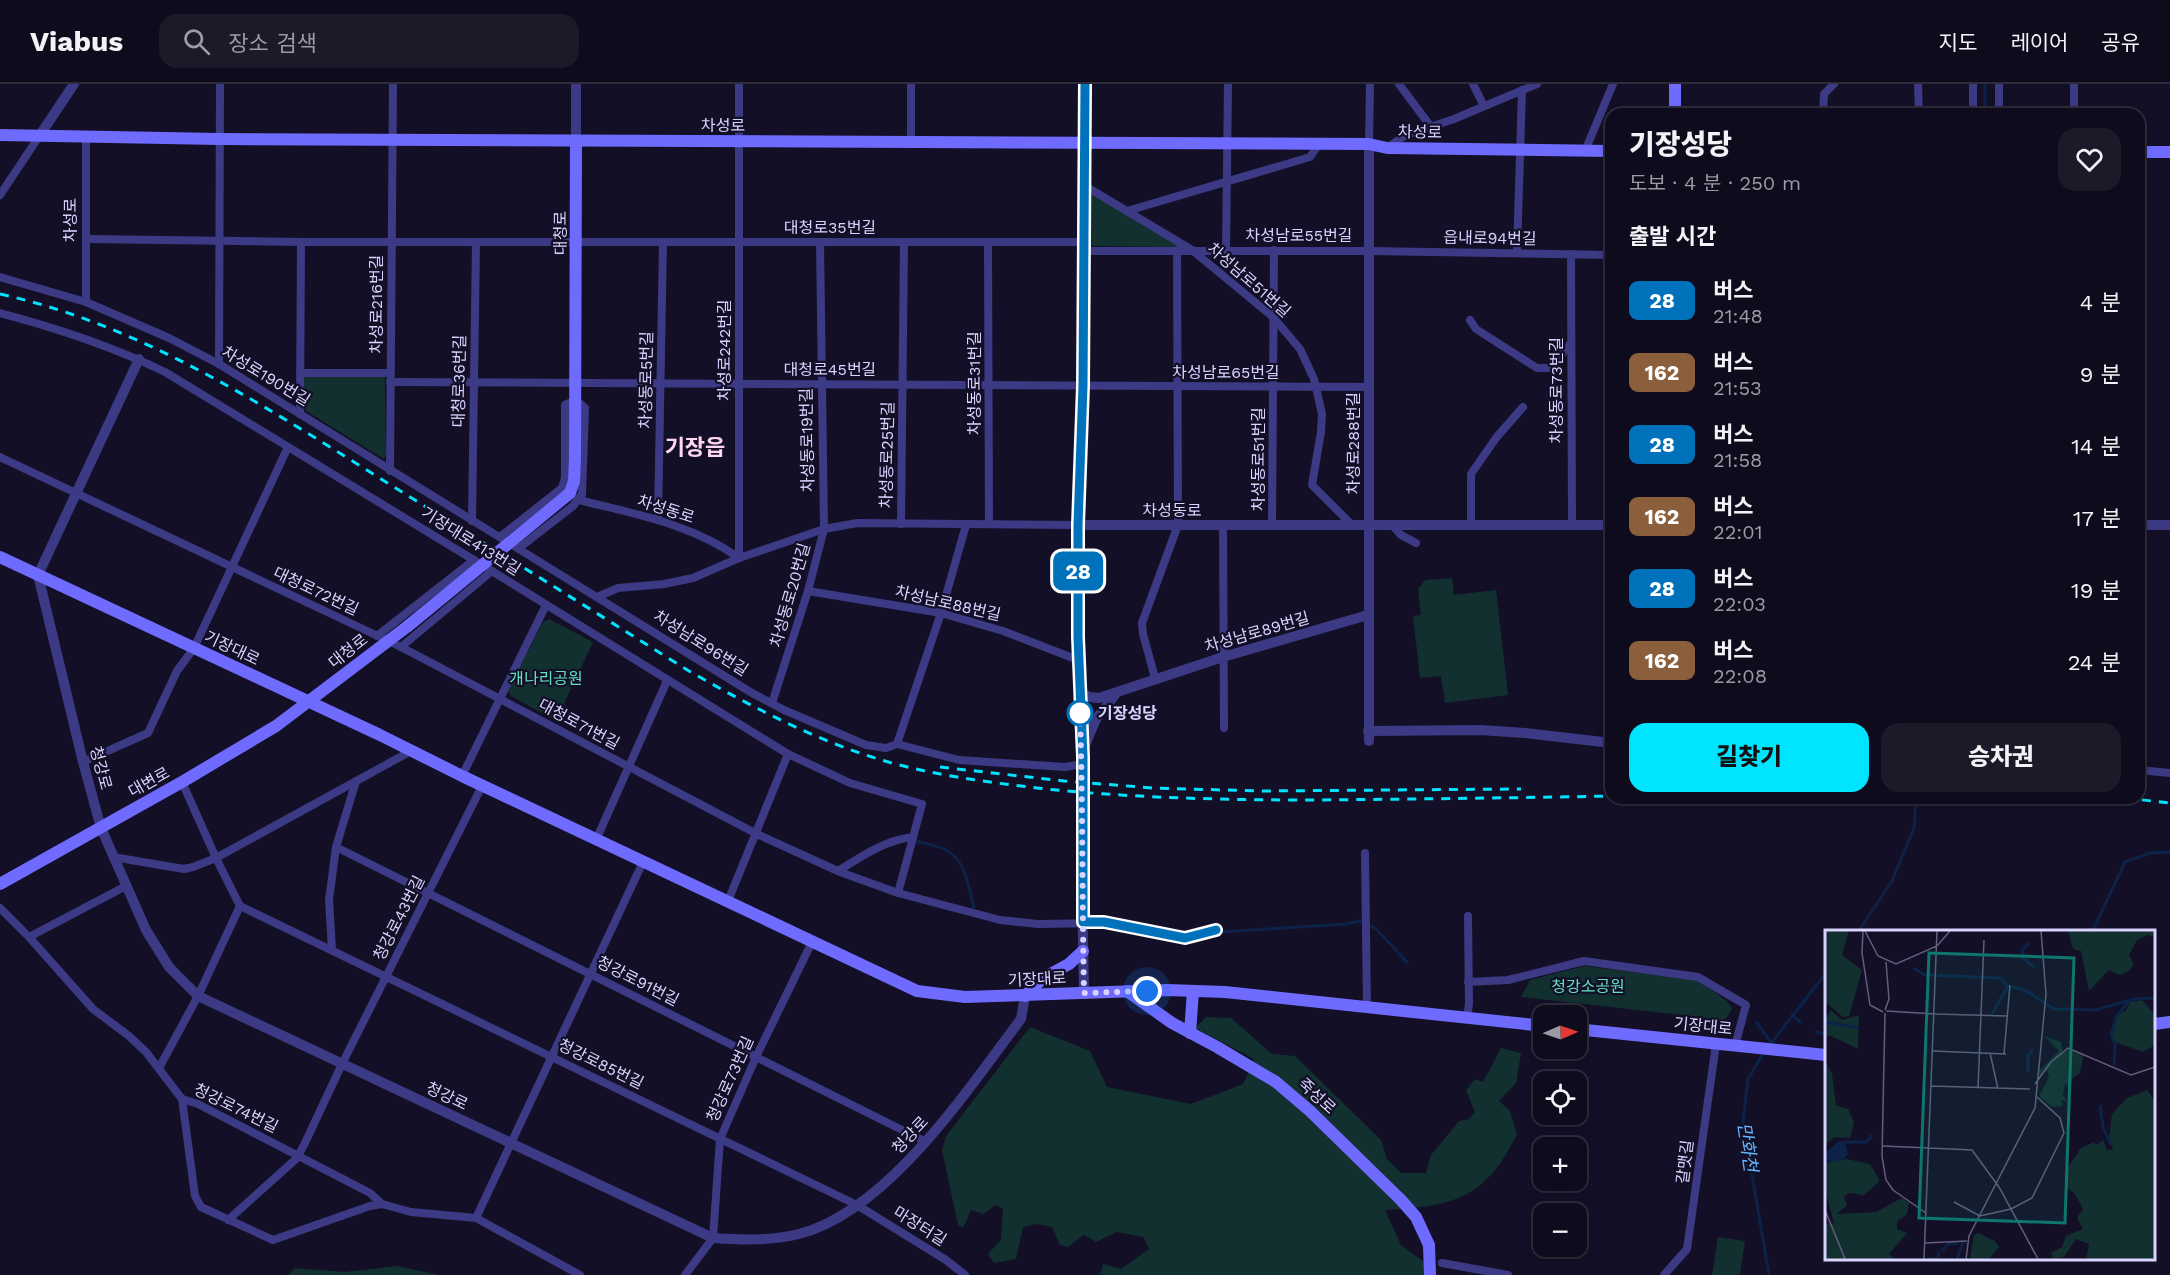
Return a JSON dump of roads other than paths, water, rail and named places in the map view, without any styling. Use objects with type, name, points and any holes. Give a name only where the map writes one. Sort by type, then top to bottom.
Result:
[{"type":"main road","points":[[1675,84],[1675,108]]},
{"type":"main road","name":"차성로","points":[[0,135],[219,139],[1369,144],[1387,148],[1605,151]]},
{"type":"main road","name":"대청로","points":[[309,702],[382,639],[408,626],[570,493],[574,482],[576,459],[576,141]]},
{"type":"main road","points":[[2145,152],[2170,152]]},
{"type":"main road","name":"기장대로","points":[[0,557],[917,991],[964,998],[1127,991],[1225,992],[1533,1025]]},
{"type":"main road","name":"대변로","points":[[0,884],[182,782],[276,726],[309,702]]},
{"type":"main road","points":[[1025,996],[1043,978],[1069,964],[1083,951]]},
{"type":"main road","name":"죽성로","points":[[1127,991],[1164,1018],[1276,1082],[1310,1111],[1416,1217],[1429,1245],[1430,1275]]},
{"type":"main road","points":[[1190,1033],[1193,991]]},
{"type":"main road","points":[[2155,1024],[2170,1022]]},
{"type":"main road","name":"기장대로","points":[[1587,1030],[1825,1055]]},
{"type":"street","points":[[0,195],[74,84]]},
{"type":"street","points":[[219,364],[220,84]]},
{"type":"street","name":"차성로216번길","points":[[390,471],[393,84]]},
{"type":"street","name":"대청로","points":[[576,84],[576,141]]},
{"type":"street","name":"차성로242번길","points":[[738,84],[739,558]]},
{"type":"street","points":[[911,84],[911,142]]},
{"type":"street","points":[[1084,993],[1078,525],[1083,386],[1085,84]]},
{"type":"street","points":[[1227,250],[1228,84]]},
{"type":"street","points":[[1369,144],[1370,84]]},
{"type":"street","points":[[1399,84],[1431,127]]},
{"type":"street","points":[[1473,84],[1484,106]]},
{"type":"street","points":[[1387,148],[1406,135],[1537,84]]},
{"type":"street","points":[[1585,151],[1613,84]]},
{"type":"street","points":[[1824,108],[1824,94],[1834,84]]},
{"type":"street","points":[[1918,84],[1918,108]]},
{"type":"street","points":[[1973,84],[1973,108]]},
{"type":"street","points":[[1999,84],[1999,108]]},
{"type":"street","points":[[2074,84],[2074,108]]},
{"type":"street","points":[[1517,253],[1522,90]]},
{"type":"street","name":"차성로","points":[[86,138],[86,302]]},
{"type":"street","points":[[1127,211],[1310,157],[1319,144]]},
{"type":"street","name":"차성로288번길","points":[[1369,144],[1368,736],[1480,730],[1605,742]]},
{"type":"street","name":"차성남로51번길","points":[[1085,186],[1192,250],[1273,317],[1304,356],[1316,387],[1322,414],[1311,485],[1352,525]]},
{"type":"street","points":[[87,239],[576,242]]},
{"type":"street","points":[[300,414],[301,242]]},
{"type":"street","name":"대청로36번길","points":[[472,521],[476,242]]},
{"type":"street","name":"대청로35번길","points":[[576,242],[988,242],[1085,246]]},
{"type":"street","name":"차성동로5번길","points":[[658,519],[663,242]]},
{"type":"street","name":"차성동로19번길","points":[[820,242],[824,529]]},
{"type":"street","name":"차성동로25번길","points":[[901,524],[904,242]]},
{"type":"street","name":"차성동로31번길","points":[[988,242],[990,524]]},
{"type":"street","name":"차성남로55번길","points":[[1085,246],[1177,250],[1369,250]]},
{"type":"street","points":[[1155,678],[1143,634],[1143,623],[1178,525],[1177,250]]},
{"type":"street","name":"차성동로51번길","points":[[1272,525],[1274,250]]},
{"type":"street","name":"읍내로94번길","points":[[1369,250],[1605,255]]},
{"type":"street","name":"차성동로73번길","points":[[1570,254],[1572,525]]},
{"type":"street","name":"차성로190번길","points":[[0,278],[86,302],[169,338],[219,364],[500,537]]},
{"type":"street","name":"기장대로413번길","points":[[0,313],[62,330],[139,359],[165,372],[788,754],[850,783],[922,804],[913,837]]},
{"type":"street","points":[[1470,320],[1476,329],[1537,368],[1551,368],[1571,343]]},
{"type":"street","points":[[38,576],[139,359]]},
{"type":"street","points":[[300,373],[475,382],[576,382]]},
{"type":"street","name":"대청로45번길","points":[[576,382],[1083,386]]},
{"type":"street","name":"차성남로65번길","points":[[1083,386],[1368,387]]},
{"type":"street","points":[[500,537],[562,488],[565,478],[565,405],[576,400],[585,408],[584,484],[579,500],[519,548]]},
{"type":"street","points":[[1471,525],[1471,474],[1496,438],[1524,407]]},
{"type":"street","points":[[83,762],[148,733],[177,671],[194,648],[288,447]]},
{"type":"street","name":"대청로72번길","points":[[0,457],[382,639]]},
{"type":"street","name":"차성동로","points":[[579,500],[658,519],[720,544],[739,558]]},
{"type":"street","name":"차성동로","points":[[597,597],[618,588],[664,584],[693,578],[739,558],[824,529],[857,523],[1605,525]]},
{"type":"street","points":[[897,744],[941,613],[966,525]]},
{"type":"street","points":[[1223,525],[1224,728]]},
{"type":"street","points":[[1392,525],[1401,535],[1416,543]]},
{"type":"street","points":[[2145,525],[2170,525]]},
{"type":"street","name":"차성동로20번길","points":[[772,703],[808,591],[824,529]]},
{"type":"street","name":"차성남로96번길","points":[[500,537],[772,703],[866,745],[886,748],[897,744],[959,760],[1065,767],[1082,764]]},
{"type":"street","name":"대청로","points":[[382,639],[474,560]]},
{"type":"street","points":[[401,647],[492,571]]},
{"type":"street","name":"청강로","points":[[38,576],[101,828],[146,930],[169,967],[198,996],[713,1238],[764,1239],[801,1233],[857,1205],[926,1142],[1021,1019],[1025,996]]},
{"type":"street","name":"차성남로88번길","points":[[808,591],[941,613],[1003,631],[1078,660]]},
{"type":"street","points":[[462,776],[546,604]]},
{"type":"street","name":"차성남로89번길","points":[[1079,691],[1089,698],[1094,698],[1223,657],[1368,615]]},
{"type":"street","name":"대청로71번길","points":[[382,639],[757,834],[837,871],[898,893],[1000,920],[1038,924],[1104,922],[1185,938],[1216,930]]},
{"type":"street","name":"대청로71번길","points":[[629,767],[667,681]]},
{"type":"street","points":[[1082,764],[1084,747],[1093,724],[1119,691]]},
{"type":"street","points":[[113,857],[184,869],[193,867],[216,858],[411,751]]},
{"type":"street","points":[[728,901],[788,754]]},
{"type":"street","points":[[596,840],[629,767]]},
{"type":"street","points":[[2145,771],[2170,773]]},
{"type":"street","points":[[332,950],[329,900],[336,847],[356,781]]},
{"type":"street","points":[[159,1068],[198,996],[240,906],[182,782]]},
{"type":"street","name":"청강로43번길","points":[[297,1157],[482,786]]},
{"type":"street","points":[[837,871],[892,841],[913,837],[898,893]]},
{"type":"street","name":"청강로91번길","points":[[336,847],[926,1142]]},
{"type":"street","points":[[1365,853],[1367,1007]]},
{"type":"street","points":[[476,1218],[643,862]]},
{"type":"street","points":[[29,937],[126,886]]},
{"type":"street","name":"청강로85번길","points":[[240,906],[857,1205]]},
{"type":"street","name":"청강로74번길","points":[[0,908],[93,1009],[129,1036],[159,1068],[182,1099],[198,1104],[297,1157],[370,1192],[382,1204],[411,1212],[476,1218],[580,1275]]},
{"type":"street","points":[[1467,1018],[1468,916]]},
{"type":"street","name":"청강로73번길","points":[[713,1238],[720,1139],[812,942]]},
{"type":"street","points":[[1468,982],[1508,980],[1584,962],[1698,977],[1746,1005],[1737,1046]]},
{"type":"street","name":"갈맷길","points":[[1664,1275],[1687,1249],[1716,1044]]},
{"type":"street","points":[[182,1099],[195,1196],[201,1207],[273,1240],[370,1206],[382,1204]]},
{"type":"street","points":[[228,1220],[297,1157]]},
{"type":"street","name":"마장터길","points":[[857,1205],[946,1260],[965,1275]]},
{"type":"street","points":[[685,1275],[713,1238]]},
{"type":"street","points":[[1442,1263],[1508,1275]]},
{"type":"waterway","name":"만화천","points":[[1985,84],[1985,108]]},
{"type":"waterway","name":"만화천","points":[[1859,930],[1892,881],[1914,828],[1916,804]]},
{"type":"waterway","points":[[915,841],[944,849],[957,859],[965,874],[974,907]]},
{"type":"waterway","points":[[2093,930],[2125,862],[2150,853],[2170,852]]},
{"type":"waterway","points":[[1222,932],[1360,921],[1375,928],[1407,962]]},
{"type":"waterway","name":"만화천","points":[[1768,1047],[1825,974]]},
{"type":"waterway","points":[[1792,1015],[1800,1022]]},
{"type":"waterway","points":[[1757,1023],[1770,1041]]},
{"type":"waterway","points":[[1816,1032],[1825,1034]]},
{"type":"waterway","name":"만화천","points":[[1764,1052],[1748,1079],[1743,1121],[1769,1275]]},
{"type":"railway","points":[[0,294],[102,325],[198,370],[291,423],[689,671],[813,735],[865,755],[910,768],[982,781],[1037,788],[1142,796],[1316,800],[1605,796]]},
{"type":"railway","points":[[940,767],[1153,788],[1260,791],[1521,789]]},
{"type":"railway","points":[[2145,800],[2170,803]]},
{"type":"place","name":"기장성당","points":[[1080,713]]},
{"type":"district","name":"기장읍","points":[[695,447]]},
{"type":"park label","name":"개나리공원","points":[[546,678]]},
{"type":"park label","name":"청강소공원","points":[[1588,986]]}]
